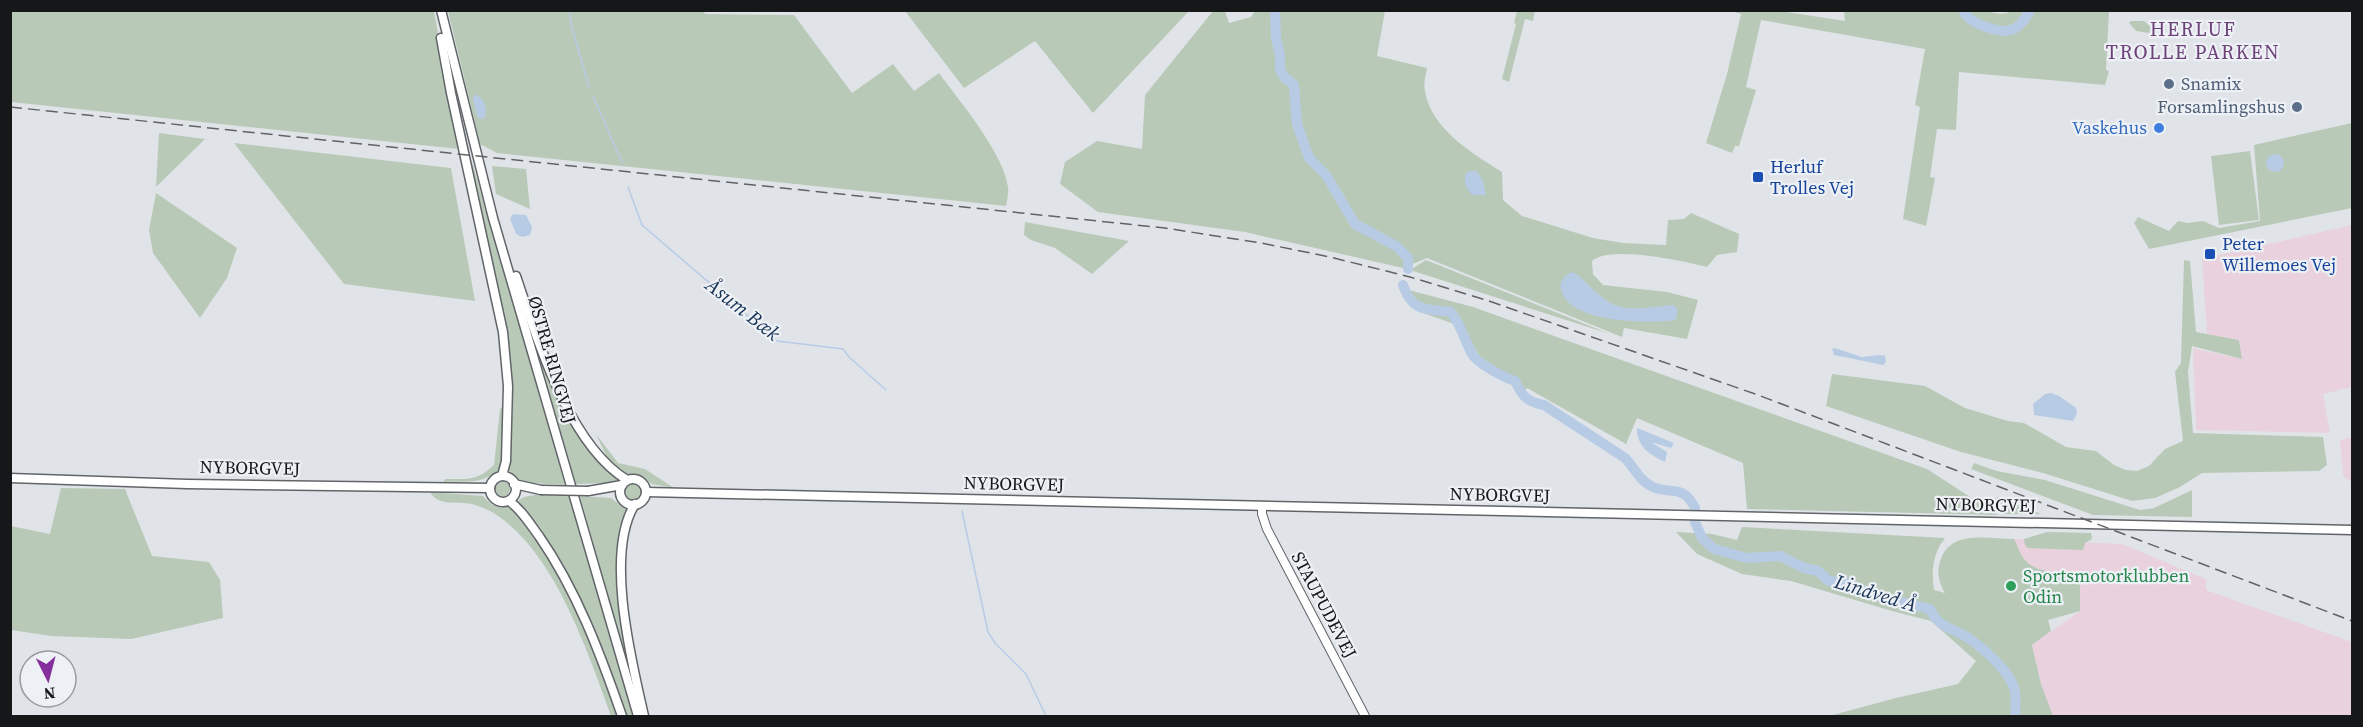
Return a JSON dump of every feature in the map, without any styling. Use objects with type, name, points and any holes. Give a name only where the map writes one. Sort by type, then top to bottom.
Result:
[{"type":"main road","name":"ØSTRE RINGVEJ","points":[[440,10],[493,218],[638,717]]},
{"type":"main road","points":[[440,10],[451,93],[503,332],[508,386],[506,461],[502,476],[493,481],[490,494],[498,501],[541,490]]},
{"type":"main road","points":[[493,218],[510,257],[538,344],[564,402],[599,455],[624,482],[622,498]]},
{"type":"main road","points":[[502,476],[514,484],[541,490],[588,491],[622,498],[630,504],[641,502],[646,492],[642,482],[638,479],[588,491]]},
{"type":"main road","name":"NYBORGVEJ","points":[[10,478],[199,484],[490,488]]},
{"type":"main road","points":[[514,484],[511,498],[552,555],[570,588],[589,626],[622,717]]},
{"type":"main road","name":"NYBORGVEJ","points":[[646,492],[2352,530]]},
{"type":"main road","points":[[635,504],[626,523],[622,555],[623,612],[644,717]]},
{"type":"street","name":"STAUPUDEVEJ","points":[[1262,506],[1267,530],[1365,717]]},
{"type":"shaded area","points":[[2352,225],[2352,387],[2323,394],[2330,433],[2196,430],[2193,348],[2241,359],[2239,340],[2207,334],[2202,259]]},
{"type":"shaded area","points":[[2352,437],[2352,481],[2349,481],[2343,475],[2340,440]]},
{"type":"shaded area","points":[[2014,539],[2122,544],[2206,579],[2206,590],[2352,642],[2352,716],[2053,716],[2041,684],[2032,645],[2080,611],[2080,574],[2044,571],[2031,566],[2021,555]]},
{"type":"green space","points":[[703,10],[705,14],[794,15],[852,93],[893,64],[914,91],[939,73],[980,128],[998,158],[1008,187],[1006,206],[497,153],[480,144],[448,11]]},
{"type":"green space","points":[[1985,10],[1999,14],[2013,10],[2109,11],[2106,70],[2109,71],[2105,85],[1959,72],[1956,130],[1937,129],[1930,177],[1935,178],[1926,226],[1903,219],[1920,107],[1915,105],[1925,49],[1761,20],[1746,87],[1756,90],[1739,146],[1735,146],[1732,153],[1706,143],[1727,74],[1741,14],[1731,11],[1780,11],[1845,21],[1844,11]]},
{"type":"green space","points":[[10,11],[434,11],[459,149],[11,102]]},
{"type":"green space","points":[[905,11],[1189,11],[1093,113],[1035,41],[964,88]]},
{"type":"green space","points":[[1213,11],[1225,11],[1229,23],[1251,17],[1255,11],[1385,11],[1377,56],[1427,68],[1424,88],[1435,117],[1454,139],[1502,172],[1503,200],[1522,216],[1593,238],[1623,243],[1666,245],[1668,220],[1684,219],[1691,213],[1739,234],[1737,252],[1717,255],[1707,267],[1665,258],[1630,254],[1601,256],[1592,261],[1593,274],[1603,285],[1667,292],[1698,300],[1687,339],[1624,328],[1622,337],[1427,258],[1403,268],[1245,232],[1098,212],[1060,184],[1065,162],[1097,141],[1142,149],[1145,95]]},
{"type":"green space","points":[[1517,11],[1535,11],[1533,21],[1525,19],[1509,82],[1502,79],[1516,24],[1514,23]]},
{"type":"green space","points":[[2144,21],[2152,28],[2149,33],[2136,31],[2129,23]]},
{"type":"green space","points":[[2352,123],[2352,208],[2149,249],[2134,223],[2138,217],[2169,231],[2178,221],[2187,223],[2203,221],[2219,228],[2260,221],[2254,145]]},
{"type":"green space","points":[[159,133],[205,139],[156,187]]},
{"type":"green space","points":[[234,143],[451,168],[475,301],[344,284]]},
{"type":"green space","points":[[2250,151],[2259,220],[2219,225],[2211,156]]},
{"type":"green space","points":[[470,165],[473,165],[565,485],[521,481],[508,470],[511,399]]},
{"type":"green space","points":[[492,166],[526,169],[530,209],[496,194]]},
{"type":"green space","points":[[156,193],[237,248],[227,278],[200,318],[153,253],[149,230]]},
{"type":"green space","points":[[1025,222],[1129,241],[1092,274],[1055,248],[1031,240],[1024,235]]},
{"type":"green space","points":[[1426,260],[1610,334],[1410,270]]},
{"type":"green space","points":[[2184,260],[2190,261],[2196,332],[2239,340],[2242,359],[2192,346],[2188,372],[2193,433],[2323,437],[2327,465],[2319,471],[2202,473],[2180,487],[2155,498],[2132,501],[2043,473],[1961,452],[1826,406],[1832,374],[1925,386],[1965,408],[2008,421],[2024,423],[2066,447],[2096,451],[2114,465],[2126,470],[2137,471],[2149,466],[2165,449],[2183,441],[2175,372],[2181,363]]},
{"type":"green space","points":[[1405,289],[1473,307],[1927,469],[1998,515],[1747,509],[1743,463],[1637,418],[1626,444],[1527,388],[1525,390],[1481,358],[1460,326],[1420,312]]},
{"type":"green space","points":[[536,347],[571,417],[605,466],[618,479],[613,483],[576,484]]},
{"type":"green space","points":[[505,404],[502,465],[483,479],[444,482],[445,479],[466,479],[477,476],[494,465],[500,409]]},
{"type":"green space","points":[[596,434],[618,463],[645,469],[674,488],[652,484],[638,474],[626,474],[608,460]]},
{"type":"green space","points":[[1974,463],[1997,471],[2045,480],[2140,510],[2154,508],[2192,490],[2192,517],[2093,515],[1971,469]]},
{"type":"green space","points":[[499,481],[505,481],[510,489],[508,495],[499,497],[494,492],[494,486]]},
{"type":"green space","points":[[630,484],[636,484],[641,492],[639,498],[630,500],[625,495],[625,489]]},
{"type":"green space","points":[[61,488],[125,489],[152,556],[209,562],[220,580],[223,618],[131,639],[51,636],[11,630],[11,526],[50,534]]},
{"type":"green space","points":[[430,492],[483,496],[492,505],[509,506],[520,515],[550,558],[584,622],[619,716],[611,716],[581,636],[539,557],[521,536],[494,513],[472,504],[443,502]]},
{"type":"green space","points":[[534,495],[569,496],[633,716],[624,716],[581,600],[569,577],[517,502]]},
{"type":"green space","points":[[580,496],[611,498],[627,510],[621,547],[620,589],[623,632],[629,669]]},
{"type":"green space","points":[[1998,497],[2041,514],[2000,514],[1994,500]]},
{"type":"green space","points":[[1742,527],[1945,538],[1935,556],[1933,576],[1934,590],[1945,593],[1940,583],[1938,570],[1940,562],[1952,544],[1970,538],[2014,539],[2030,565],[2051,572],[2080,574],[2080,611],[2048,620],[2051,631],[2032,645],[2041,684],[2053,716],[1829,716],[1958,684],[1976,661],[1931,621],[1791,581],[1742,574],[1697,554],[1676,532],[1712,534],[1737,540]]},
{"type":"green space","points":[[2047,532],[2091,533],[2092,539],[2085,543],[2083,550],[2028,548],[2025,545],[2024,539]]},
{"type":"water","points":[[474,94],[484,103],[485,118],[481,119],[477,116]]},
{"type":"water","points":[[2275,154],[2281,157],[2284,163],[2281,169],[2275,172],[2269,169],[2266,163],[2269,157]]},
{"type":"water","points":[[1471,171],[1477,171],[1483,181],[1486,195],[1472,195],[1468,189],[1465,176]]},
{"type":"water","points":[[513,214],[526,215],[532,227],[530,235],[522,237],[516,234],[510,219]]},
{"type":"water","points":[[1572,272],[1602,297],[1620,307],[1673,305],[1677,308],[1677,317],[1675,320],[1629,321],[1593,315],[1578,309],[1567,301],[1561,290],[1563,279]]},
{"type":"water","points":[[1832,349],[1862,357],[1885,356],[1886,362],[1883,365],[1834,355]]},
{"type":"water","points":[[2051,393],[2076,408],[2077,414],[2073,421],[2034,415],[2033,404],[2045,394]]},
{"type":"water","points":[[1637,428],[1674,443],[1671,448],[1651,442],[1667,452],[1665,462],[1645,449],[1639,440]]},
{"type":"waterway","name":"Åsum Bæk","points":[[569,10],[589,87]]},
{"type":"waterway","name":"Lindved Å","points":[[1275,10],[1280,69],[1284,77],[1294,85],[1297,124],[1309,158],[1326,175],[1355,224],[1396,246],[1408,258],[1408,269]]},
{"type":"waterway","name":"Lindved Å","points":[[1963,10],[1978,24],[2001,31],[2017,27],[2024,21],[2030,10]]},
{"type":"waterway","name":"Åsum Bæk","points":[[593,96],[622,162]]},
{"type":"waterway","name":"Åsum Bæk","points":[[628,187],[642,225],[777,341],[843,349],[886,390]]},
{"type":"waterway","name":"Lindved Å","points":[[1403,285],[1411,300],[1421,308],[1451,312],[1475,358],[1491,370],[1515,381],[1526,398],[1544,405],[1625,458],[1647,483],[1658,489],[1680,492],[1685,495],[1695,508]]},
{"type":"waterway","name":"Åsum Bæk","points":[[962,511],[988,632],[995,643],[1026,674],[1046,716]]},
{"type":"waterway","name":"Lindved Å","points":[[1695,522],[1702,538],[1714,549],[1747,558],[1780,556],[1804,568],[1818,571],[1829,581],[1849,583],[1872,595],[1930,609],[1937,620],[1970,639],[2002,668],[2015,691],[2015,716]]},
{"type":"railway","points":[[10,107],[1165,228],[1261,243],[1330,257],[1410,277],[1486,300],[1758,395],[2352,621]]},
{"type":"place","name":"Snamix","points":[[2169,84]]},
{"type":"place","name":"Forsamlingshus","points":[[2297,107]]},
{"type":"place","name":"Vaskehus","points":[[2159,128]]},
{"type":"place","name":"Herluf Trolles Vej","points":[[1758,177]]},
{"type":"place","name":"Peter Willemoes Vej","points":[[2210,254]]},
{"type":"place","name":"Sportsmotorklubben Odin","points":[[2011,586]]},
{"type":"district","name":"HERLUF TROLLE PARKEN","points":[[2193,40]]}]
